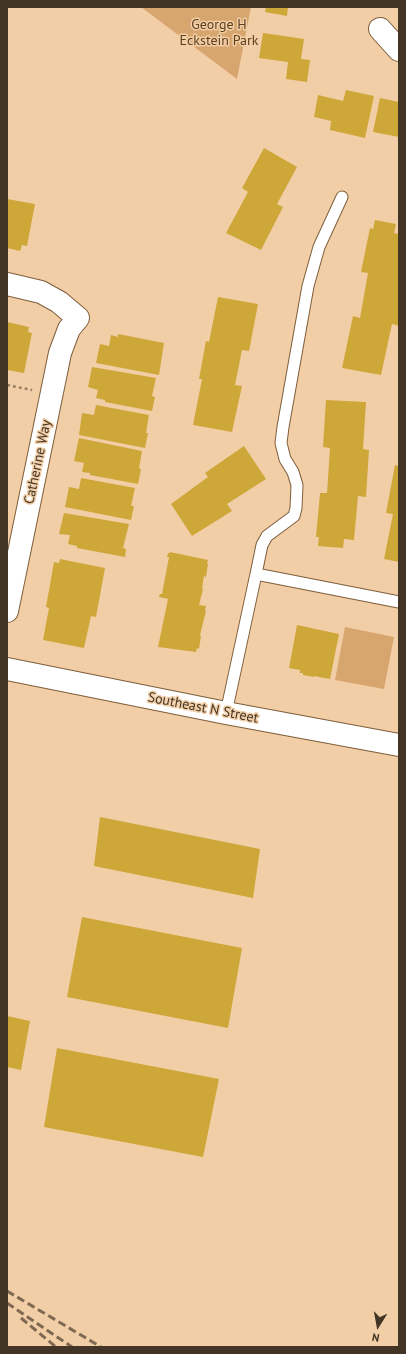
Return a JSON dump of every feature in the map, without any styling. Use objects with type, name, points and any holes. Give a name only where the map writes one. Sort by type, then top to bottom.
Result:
[{"type":"street","points":[[380,29],[399,50]]},
{"type":"street","name":"Catherine Way","points":[[7,284],[41,292],[59,302],[78,318],[69,329],[60,353],[52,393],[14,541],[7,611]]},
{"type":"street","name":"Southeast N Street","points":[[7,670],[399,745]]},
{"type":"lane","points":[[226,713],[262,545],[267,536],[294,516],[296,508],[297,485],[293,472],[285,459],[281,443],[283,427],[308,286],[319,247],[342,198]]},
{"type":"lane","points":[[256,574],[399,602]]},
{"type":"path","points":[[7,385],[52,393]]},
{"type":"green space","name":"George H Eckstein Park","points":[[141,7],[251,7],[237,79]]},
{"type":"green space","points":[[345,627],[394,637],[384,689],[335,680]]},
{"type":"building","points":[[266,7],[288,7],[287,16],[265,12]]},
{"type":"building","points":[[263,33],[304,39],[301,59],[310,60],[307,82],[286,79],[288,62],[259,58]]},
{"type":"building","points":[[346,90],[374,96],[365,138],[330,130],[331,121],[314,117],[318,95],[343,101]]},
{"type":"building","points":[[380,98],[399,102],[399,137],[373,132]]},
{"type":"building","points":[[264,148],[297,167],[277,204],[283,207],[261,250],[226,233],[248,192],[242,188]]},
{"type":"building","points":[[7,199],[35,204],[27,246],[22,245],[20,251],[7,248]]},
{"type":"building","points":[[375,220],[396,224],[394,233],[399,234],[399,326],[392,324],[381,375],[342,368],[353,316],[360,318],[368,273],[361,272],[370,228],[373,229]]},
{"type":"building","points":[[218,297],[258,304],[249,351],[242,350],[235,385],[242,386],[232,432],[193,425],[202,379],[199,379],[206,341],[209,342]]},
{"type":"building","points":[[7,322],[29,327],[28,332],[32,333],[24,373],[7,370]]},
{"type":"building","points":[[118,334],[164,343],[159,375],[96,363],[100,344],[109,346],[111,335],[118,337]]},
{"type":"building","points":[[92,367],[156,378],[152,396],[155,397],[152,411],[105,402],[105,400],[96,398],[98,390],[88,387]]},
{"type":"building","points":[[326,400],[366,402],[363,449],[369,450],[366,497],[358,496],[354,540],[344,539],[343,548],[318,546],[319,537],[316,537],[320,493],[327,493],[330,448],[323,447]]},
{"type":"building","points":[[96,405],[149,415],[145,448],[79,435],[82,413],[94,415]]},
{"type":"building","points":[[79,438],[142,451],[138,484],[90,475],[90,473],[82,472],[84,463],[74,461]]},
{"type":"building","points":[[244,446],[266,479],[227,504],[232,511],[192,536],[171,504],[208,477],[205,473]]},
{"type":"building","points":[[395,465],[399,466],[399,562],[384,559],[393,514],[386,513]]},
{"type":"building","points":[[81,478],[135,488],[131,506],[134,506],[131,520],[65,507],[69,487],[79,489]]},
{"type":"building","points":[[64,513],[129,524],[123,548],[126,549],[125,557],[77,548],[77,546],[68,544],[70,535],[59,534]]},
{"type":"building","points":[[170,552],[208,560],[206,577],[204,576],[203,589],[199,605],[206,606],[206,611],[200,635],[199,649],[197,648],[196,652],[158,647],[168,599],[159,597],[160,594],[162,594],[169,557],[167,557],[168,553]]},
{"type":"building","points":[[60,559],[105,568],[96,617],[91,616],[84,648],[43,640],[49,608],[46,607],[54,562],[59,563]]},
{"type":"building","points":[[297,625],[339,634],[330,679],[303,675],[303,673],[300,673],[300,670],[289,668]]},
{"type":"building","points":[[100,817],[260,849],[253,898],[94,866]]},
{"type":"building","points":[[82,917],[242,948],[228,1028],[67,997]]},
{"type":"building","points":[[7,1016],[30,1021],[21,1070],[7,1067]]},
{"type":"building","points":[[57,1048],[219,1079],[203,1157],[44,1127]]},
{"type":"railway","points":[[7,1291],[101,1347]]},
{"type":"railway","points":[[7,1303],[72,1347]]},
{"type":"railway","points":[[21,1318],[56,1347]]}]
